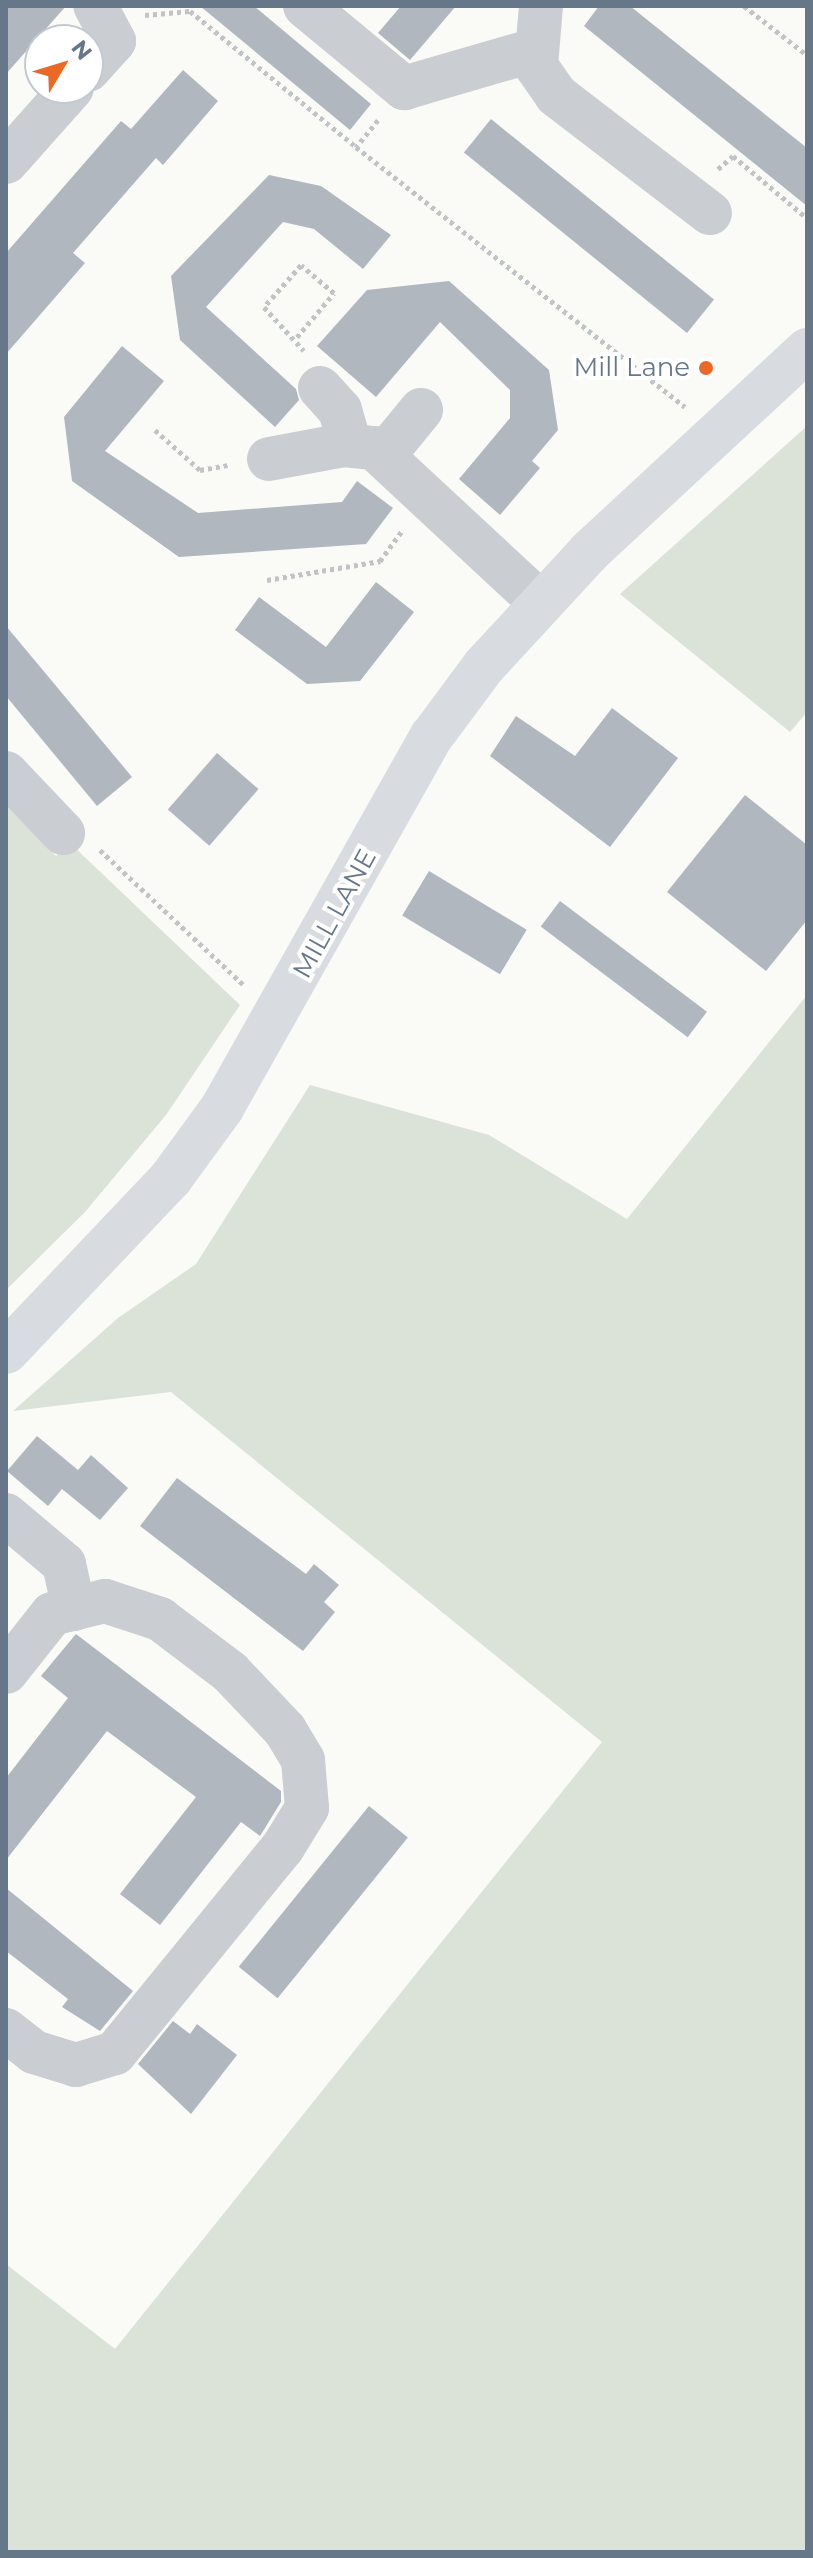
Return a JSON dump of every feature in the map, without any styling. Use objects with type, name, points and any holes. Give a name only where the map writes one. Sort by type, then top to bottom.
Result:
[{"type":"main road","name":"MILL LANE","points":[[6,1352],[171,1178],[281,1010],[432,736],[541,603],[717,432],[807,350]]},
{"type":"street","points":[[305,6],[404,88],[535,50]]},
{"type":"street","points":[[541,6],[536,66],[556,95],[710,213]]},
{"type":"street","points":[[97,11],[114,41],[104,52]]},
{"type":"street","points":[[6,162],[58,104]]},
{"type":"street","points":[[320,388],[368,450],[541,603]]},
{"type":"street","points":[[269,459],[368,450],[421,410]]},
{"type":"street","points":[[6,773],[63,833]]},
{"type":"street","points":[[6,1515],[64,1564],[63,1612]]},
{"type":"street","points":[[6,1672],[63,1612],[105,1601],[160,1619],[230,1672],[285,1730],[303,1760],[307,1808],[283,1847],[115,2053],[76,2065],[34,2052],[6,2030]]},
{"type":"path","points":[[744,6],[807,55]]},
{"type":"path","points":[[97,11],[190,11],[356,147],[717,432]]},
{"type":"path","points":[[356,147],[404,88]]},
{"type":"path","points":[[297,337],[334,293],[301,265],[264,307],[297,337],[320,388]]},
{"type":"path","points":[[155,430],[200,470],[269,459]]},
{"type":"path","points":[[267,580],[380,561],[425,499]]},
{"type":"path","points":[[63,833],[81,832],[244,985],[281,1010]]},
{"type":"shaded area","points":[[807,426],[807,712],[790,732],[620,594]]},
{"type":"shaded area","points":[[6,802],[56,856],[71,844],[240,1005],[166,1115],[85,1212],[6,1290]]},
{"type":"shaded area","points":[[807,995],[807,2552],[6,2552],[6,2264],[115,2349],[602,1742],[171,1392],[13,1411],[118,1318],[196,1264],[310,1085],[489,1135],[627,1219]]},
{"type":"building","points":[[6,6],[66,6],[50,24],[24,24],[24,54],[6,74]]},
{"type":"building","points":[[200,6],[254,6],[371,104],[350,130]]},
{"type":"building","points":[[401,6],[456,6],[410,60],[378,33]]},
{"type":"building","points":[[599,6],[630,6],[807,148],[807,206],[584,26]]},
{"type":"building","points":[[183,70],[218,101],[163,165],[156,158],[73,253],[85,263],[6,354],[6,253],[121,121],[131,129]]},
{"type":"building","points":[[491,119],[714,300],[687,333],[464,152]]},
{"type":"building","points":[[269,175],[321,186],[391,235],[363,269],[314,229],[283,222],[206,307],[296,389],[299,400],[275,427],[180,340],[171,276]]},
{"type":"building","points":[[449,281],[549,370],[558,430],[532,461],[540,468],[500,515],[459,479],[510,418],[510,390],[440,322],[376,397],[317,346],[367,290]]},
{"type":"building","points":[[122,346],[164,381],[105,451],[198,513],[342,502],[357,481],[393,508],[366,544],[179,557],[72,481],[64,417]]},
{"type":"building","points":[[376,582],[414,612],[360,681],[307,684],[235,630],[259,597],[326,647]]},
{"type":"building","points":[[6,626],[132,777],[97,806],[6,696]]},
{"type":"building","points":[[612,708],[678,758],[610,847],[490,756],[516,716],[575,756]]},
{"type":"building","points":[[217,753],[259,789],[209,846],[168,810]]},
{"type":"building","points":[[745,795],[807,845],[807,920],[766,971],[667,892]]},
{"type":"building","points":[[429,871],[527,930],[500,974],[402,916]]},
{"type":"building","points":[[560,901],[707,1012],[688,1037],[541,927]]},
{"type":"building","points":[[37,1436],[78,1470],[91,1455],[128,1488],[100,1520],[62,1489],[48,1506],[7,1471]]},
{"type":"building","points":[[177,1478],[306,1574],[314,1564],[339,1585],[324,1602],[335,1612],[303,1651],[140,1526]]},
{"type":"building","points":[[76,1634],[281,1791],[281,1802],[260,1836],[241,1822],[160,1925],[120,1894],[196,1797],[107,1731],[6,1860],[6,1778],[68,1698],[41,1676]]},
{"type":"building","points":[[369,1806],[408,1837],[278,1998],[239,1967]]},
{"type":"building","points":[[6,1888],[133,1991],[100,2031],[62,2007],[68,1999],[6,1951]]},
{"type":"building","points":[[173,2021],[190,2034],[197,2024],[237,2055],[191,2114],[138,2064]]},
{"type":"place","name":"Mill Lane","points":[[706,368]]}]
